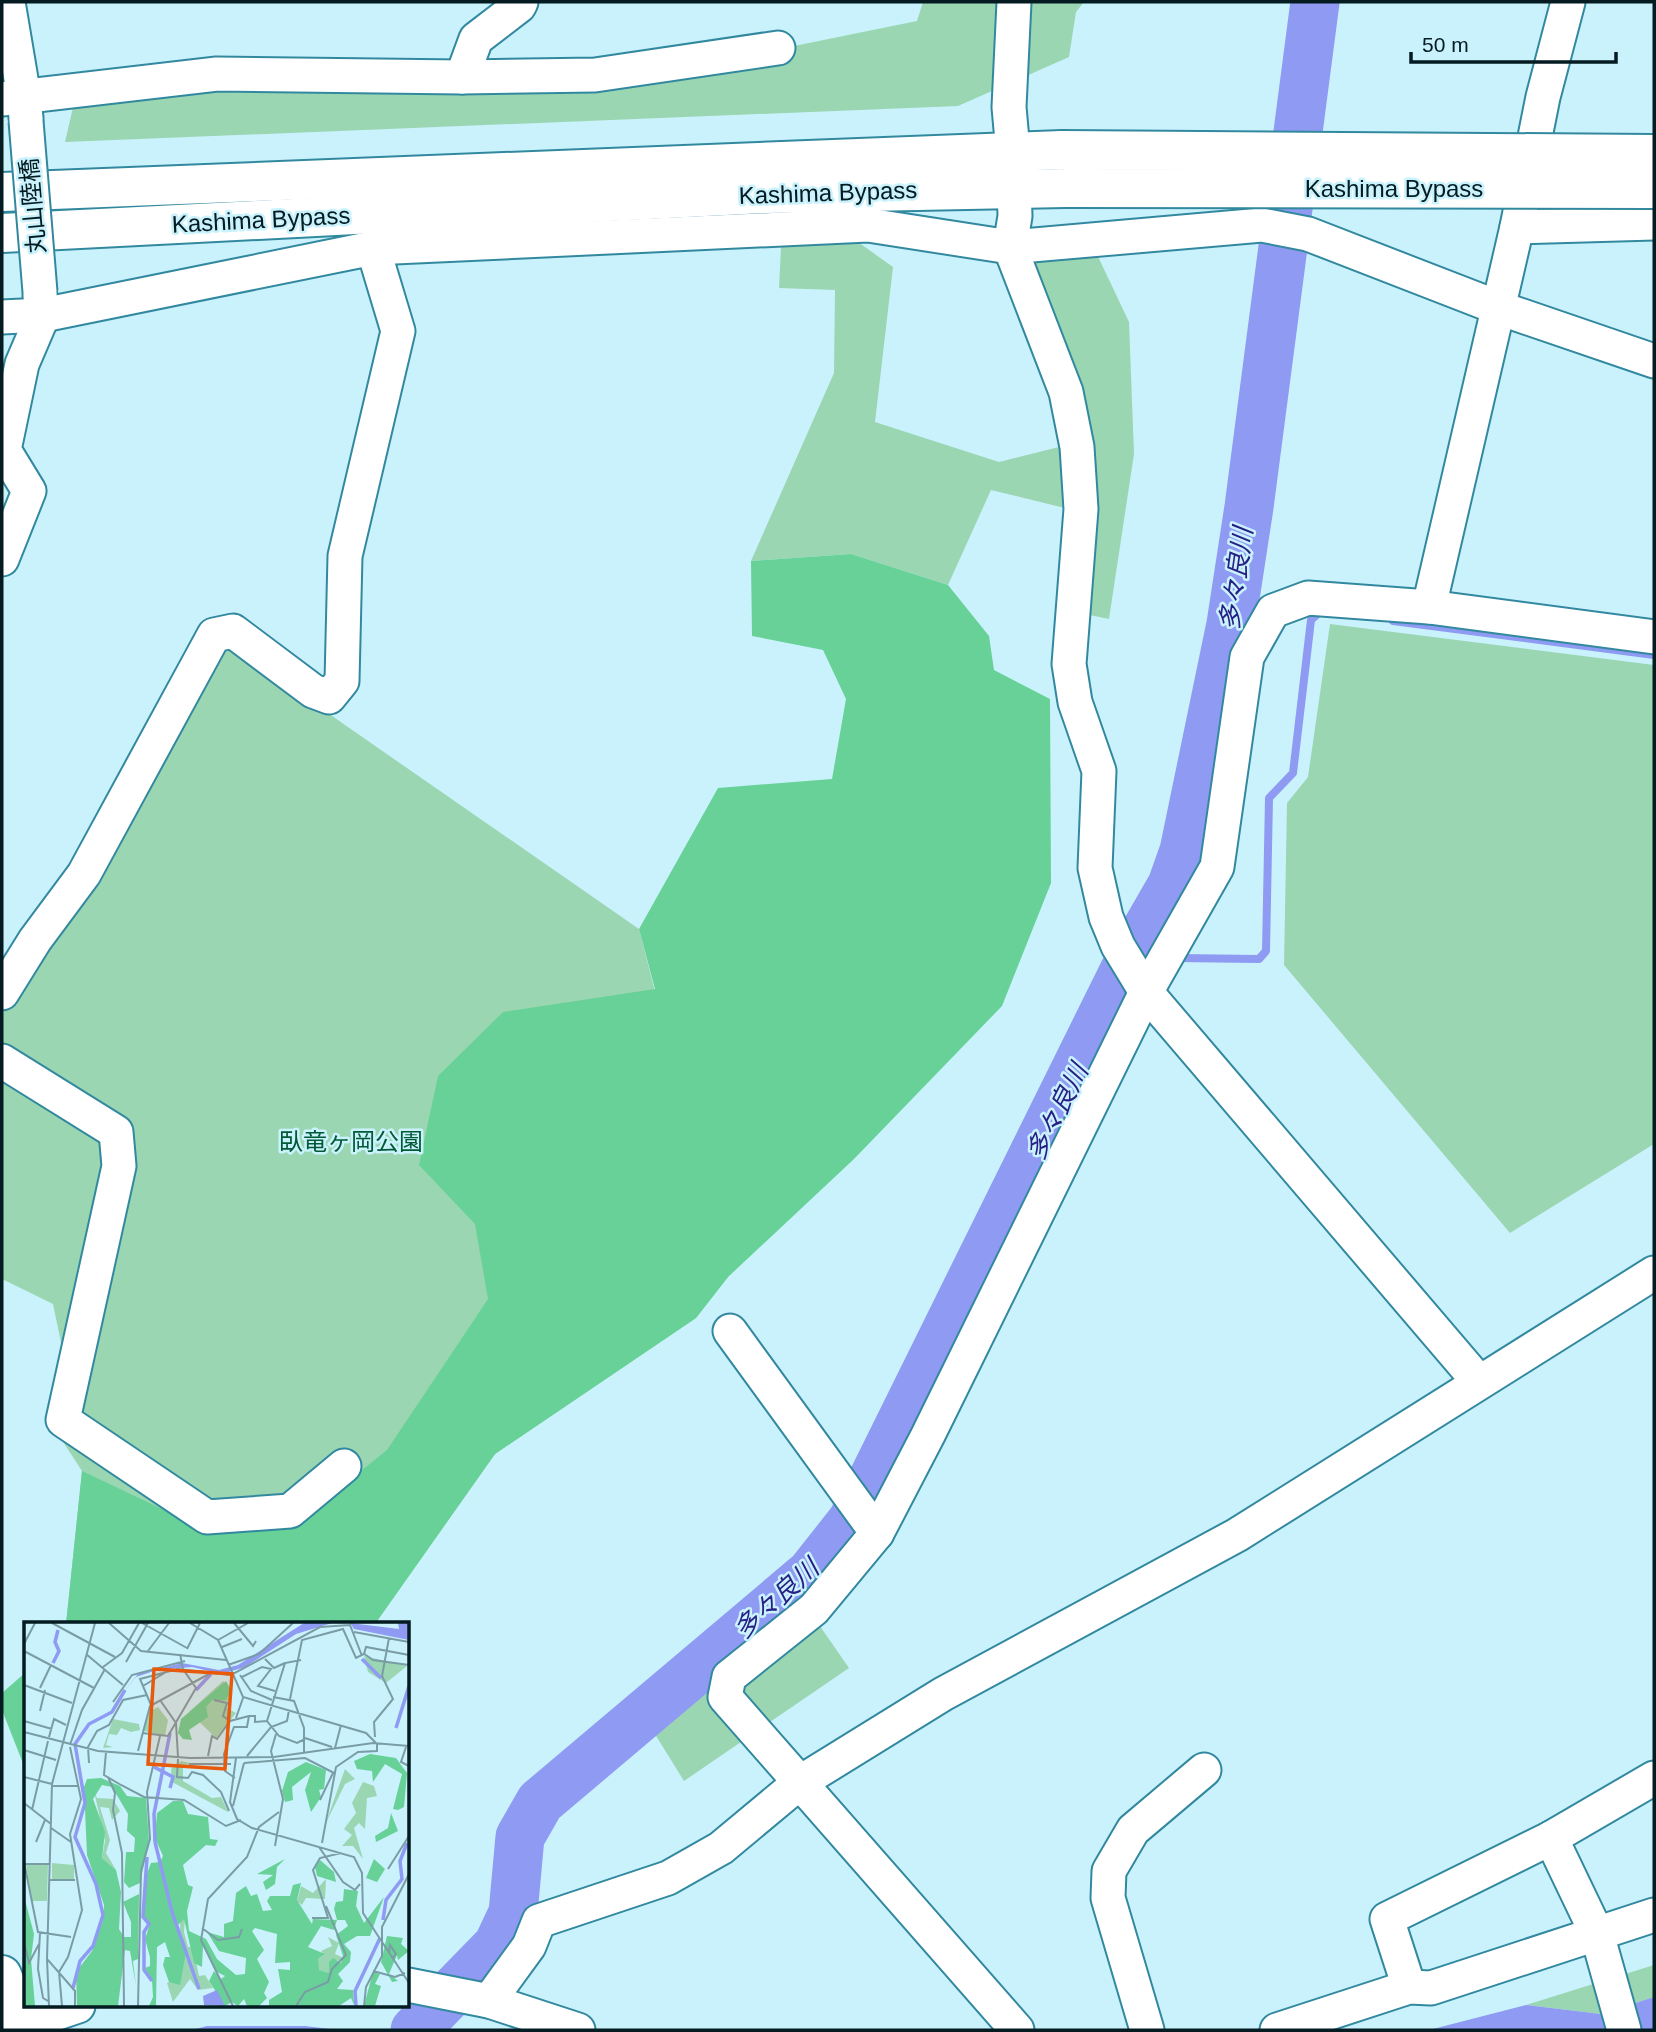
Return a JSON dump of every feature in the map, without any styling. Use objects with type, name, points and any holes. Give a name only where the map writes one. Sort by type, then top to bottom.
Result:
[{"type":"highway","name":"Kashima Bypass","points":[[2,233],[765,194],[1014,170],[1062,150],[1654,154]]},
{"type":"highway","name":"Kashima Bypass","points":[[2,192],[1014,170],[1065,188],[1654,190]]},
{"type":"highway","points":[[2,1975],[18,2028]]},
{"type":"street","name":"丸山陸橋","points":[[8,2],[17,106],[41,303]]},
{"type":"street","points":[[462,77],[476,39],[521,2]]},
{"type":"street","points":[[1014,2],[1009,107],[1015,216],[1010,247],[1066,392],[1077,447],[1081,509],[1069,664],[1075,702],[1099,771],[1095,868],[1107,917],[1118,946],[1158,970],[1479,1382]]},
{"type":"street","points":[[1429,607],[1499,308],[1543,97],[1568,2]]},
{"type":"street","points":[[17,106],[217,74],[462,77],[595,75],[778,48]]},
{"type":"street","points":[[1517,227],[1654,223]]},
{"type":"street","points":[[2,317],[41,303],[373,248],[868,225],[1010,247],[1262,225],[1308,234],[1499,308],[1654,361]]},
{"type":"street","points":[[2,993],[35,940],[84,874],[214,635],[233,631],[313,691],[329,697],[342,681],[345,556],[398,331],[373,248]]},
{"type":"street","points":[[2,559],[29,491],[5,450],[22,364],[41,303]]},
{"type":"street","points":[[1017,2030],[725,1697],[729,1677],[814,1609],[877,1533],[928,1435],[1158,970],[1217,867],[1247,657],[1273,611],[1308,598],[1429,607],[1654,636]]},
{"type":"street","points":[[2,1061],[116,1132],[119,1166],[63,1420],[207,1517],[290,1511],[344,1466]]},
{"type":"street","points":[[489,2001],[529,1946],[539,1921],[668,1878],[721,1848],[799,1783],[943,1694],[1237,1535],[1654,1273]]},
{"type":"street","points":[[730,1331],[877,1533]]},
{"type":"street","points":[[1147,2030],[1108,1898],[1109,1871],[1133,1830],[1204,1770]]},
{"type":"street","points":[[1409,1987],[1387,1919],[1551,1838],[1654,1778]]},
{"type":"street","points":[[1551,1838],[1597,1934],[1625,2030]]},
{"type":"street","points":[[1277,2030],[1409,1987],[1431,1988],[1654,1915]]},
{"type":"street","points":[[413,1985],[489,2001],[578,2030]]},
{"type":"street","points":[[18,2028],[73,2008]]},
{"type":"green space","points":[[923,2],[1084,2],[1076,12],[1069,57],[958,106],[65,142],[74,103],[218,61],[671,71],[917,21]]},
{"type":"green space","points":[[1033,229],[1085,229],[1129,322],[1134,454],[1109,619],[1080,613],[1089,514],[991,490],[948,585],[851,554],[751,561],[834,373],[835,290],[779,288],[781,247],[858,242],[893,267],[875,422],[999,462],[1067,445],[1022,293]]},
{"type":"green space","points":[[851,554],[948,585],[989,636],[994,670],[1050,699],[1051,883],[1002,1006],[854,1159],[728,1277],[696,1318],[495,1454],[376,1622],[66,1622],[82,1471],[198,1526],[306,1515],[387,1450],[488,1299],[475,1224],[419,1165],[438,1076],[503,1012],[655,989],[639,929],[718,788],[832,779],[846,699],[823,650],[752,636],[751,561]]},
{"type":"green space","points":[[1330,624],[1654,665],[1654,1144],[1510,1233],[1284,965],[1287,803],[1308,777]]},
{"type":"green space","name":"臥竜ヶ岡公園","points":[[236,647],[639,929],[728,1277],[696,1318],[495,1454],[376,1622],[66,1622],[82,1471],[56,1431],[63,1352],[53,1304],[2,1279],[2,1015],[93,875],[215,652]]},
{"type":"green space","points":[[806,1606],[849,1668],[684,1781],[653,1731]]},
{"type":"green space","points":[[24,1674],[24,1766],[2,1710],[2,1693]]},
{"type":"green space","points":[[1654,1965],[1654,1997],[1601,2014],[1526,2005]]},
{"type":"water","points":[[1654,1997],[1654,2030],[1429,2030],[1526,2005],[1601,2014]]},
{"type":"water","points":[[207,2026],[305,2026],[339,2030],[192,2030]]},
{"type":"waterway","name":"多々良川","points":[[415,2030],[498,1945],[513,1913],[520,1837],[540,1802],[811,1573],[852,1521],[1134,951],[1172,885],[1184,851],[1231,624],[1249,507],[1315,2]]},
{"type":"waterway","points":[[1176,958],[1259,959],[1266,951],[1269,798],[1293,773],[1311,620],[1321,611],[1325,612]]},
{"type":"waterway","points":[[1393,621],[1654,655]]}]
